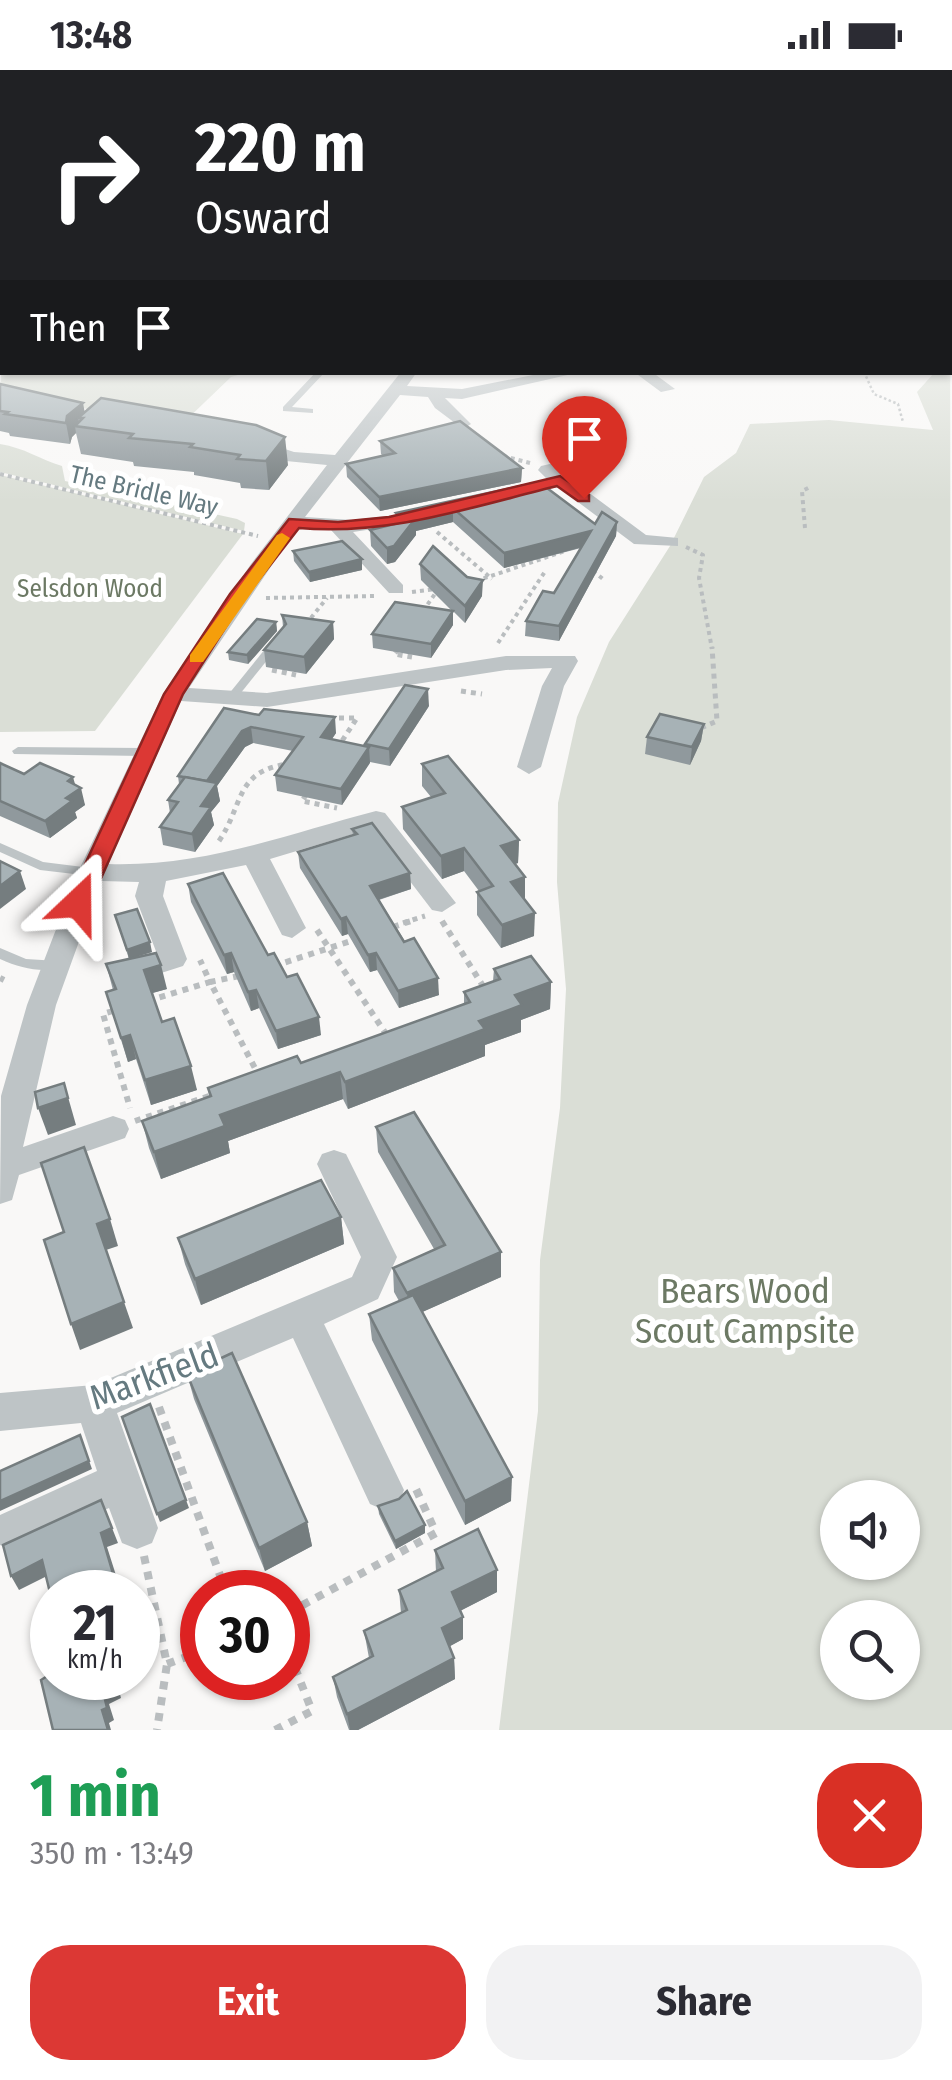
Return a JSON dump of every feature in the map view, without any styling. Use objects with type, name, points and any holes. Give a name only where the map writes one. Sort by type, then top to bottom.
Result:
[{"type":"street","points":[[2,1177],[9,1074],[144,752],[174,694],[236,598],[338,460],[408,375]]},
{"type":"street","points":[[454,375],[476,392]]},
{"type":"street","points":[[396,390],[509,393],[565,375]]},
{"type":"street","points":[[648,375],[667,389]]},
{"type":"street","points":[[434,394],[440,406],[464,424]]},
{"type":"street","points":[[230,439],[292,457],[338,460]]},
{"type":"street","points":[[488,500],[612,456]]},
{"type":"street","points":[[554,476],[641,540],[670,542]]},
{"type":"street","points":[[295,522],[338,526],[419,517],[450,509]]},
{"type":"street","points":[[338,526],[397,592]]},
{"type":"street","points":[[380,683],[399,649]]},
{"type":"street","points":[[174,694],[282,698],[506,664],[566,661],[553,686],[528,767]]},
{"type":"street","points":[[91,872],[154,874],[207,868],[381,810],[442,903]]},
{"type":"street","points":[[266,849],[298,812]]},
{"type":"street","points":[[266,849],[302,924]]},
{"type":"street","points":[[120,976],[173,959],[149,896],[154,874]]},
{"type":"street","points":[[2,1177],[40,1157],[124,1125]]},
{"type":"street","name":"Markfield","points":[[0,1412],[94,1403],[303,1318],[365,1288],[379,1257],[334,1164]]},
{"type":"street","points":[[303,1318],[384,1490]]},
{"type":"street","points":[[94,1403],[137,1528]]},
{"type":"street","points":[[15,1530],[122,1481]]},
{"type":"lane","points":[[310,411],[286,408],[318,375]]},
{"type":"lane","points":[[232,698],[280,637]]},
{"type":"lane","points":[[18,751],[144,752]]},
{"type":"lane","points":[[0,847],[40,866],[91,872]]},
{"type":"lane","points":[[0,953],[24,964],[53,965]]},
{"type":"path","points":[[865,375],[874,394],[898,404],[903,422]]},
{"type":"path","points":[[495,456],[520,458],[554,476]]},
{"type":"path","name":"The Bridle Way","points":[[0,474],[280,541]]},
{"type":"path","points":[[804,528],[802,491],[810,488]]},
{"type":"path","points":[[419,517],[492,578]]},
{"type":"path","points":[[670,542],[702,555],[703,613],[715,664],[717,721],[690,733]]},
{"type":"path","points":[[474,582],[568,550]]},
{"type":"path","points":[[540,552],[548,559]]},
{"type":"path","points":[[506,664],[496,647],[546,570]]},
{"type":"path","points":[[591,570],[603,579]]},
{"type":"path","points":[[236,598],[327,598],[439,588],[414,624]]},
{"type":"path","points":[[299,633],[327,598]]},
{"type":"path","points":[[413,617],[418,609],[424,610]]},
{"type":"path","points":[[399,649],[394,654],[425,659],[415,677]]},
{"type":"path","points":[[279,658],[269,670],[300,676],[282,698]]},
{"type":"path","points":[[323,718],[356,718],[339,745]]},
{"type":"path","points":[[207,868],[205,859],[231,825],[250,776],[276,764],[299,764]]},
{"type":"path","points":[[311,787],[302,801],[340,809]]},
{"type":"path","points":[[376,933],[442,911],[442,921],[485,984],[473,994]]},
{"type":"path","points":[[302,924],[327,950],[338,971],[351,978],[386,1034]]},
{"type":"path","points":[[260,970],[360,938]]},
{"type":"path","points":[[194,947],[260,1078],[242,1084]]},
{"type":"path","points":[[138,1003],[242,976]]},
{"type":"path","points":[[120,1008],[102,1014],[124,1125],[224,1090]]},
{"type":"path","points":[[368,1041],[402,1029]]},
{"type":"path","points":[[150,1381],[218,1570]]},
{"type":"path","points":[[137,1528],[167,1664],[157,1730]]},
{"type":"path","points":[[167,1664],[180,1659]]},
{"type":"path","points":[[275,1730],[312,1711],[308,1700]]},
{"type":"green space","points":[[1,375],[238,375],[231,377],[180,426],[0,393]]},
{"type":"green space","name":"Bears Wood Scout Campsite","points":[[932,375],[950,375],[952,1730],[499,1730],[538,1411],[540,1260],[560,1108],[566,989],[557,882],[558,803],[577,717],[609,642],[670,546],[704,477],[736,453],[750,424],[829,420],[933,430],[917,392]]},
{"type":"green space","points":[[0,444],[62,466],[65,481],[237,519],[245,523],[244,531],[0,472]]},
{"type":"green space","name":"Selsdon Wood","points":[[0,475],[243,534],[95,731],[0,732]]},
{"type":"building","points":[[0,384],[83,403],[67,416],[66,423],[5,414],[8,412],[0,411]]},
{"type":"building","points":[[101,398],[256,425],[285,437],[266,461],[237,459],[240,455],[190,447],[193,444],[129,438],[133,434],[75,426],[83,418],[78,418]]},
{"type":"building","points":[[460,421],[522,468],[379,497],[346,464],[395,453],[380,441]]},
{"type":"building","points":[[539,482],[595,524],[602,512],[617,522],[559,626],[526,621],[543,591],[554,593],[591,531],[504,553],[453,508],[404,520],[396,513]]},
{"type":"building","points":[[415,519],[394,546],[387,548],[370,530]]},
{"type":"building","points":[[342,541],[362,559],[309,572],[293,551]]},
{"type":"building","points":[[433,546],[467,577],[483,580],[465,606],[420,564]]},
{"type":"building","points":[[395,602],[453,611],[431,644],[372,634]]},
{"type":"building","points":[[282,615],[333,622],[304,657],[264,650],[286,624]]},
{"type":"building","points":[[257,619],[276,622],[247,655],[228,652]]},
{"type":"building","points":[[405,685],[428,689],[389,749],[365,744]]},
{"type":"building","points":[[224,708],[259,715],[264,709],[335,717],[321,737],[369,747],[341,789],[275,775],[303,737],[251,727],[242,731],[207,781],[178,776]]},
{"type":"building","points":[[660,714],[704,724],[692,747],[647,737]]},
{"type":"building","points":[[448,756],[519,840],[501,846],[525,877],[511,882],[535,913],[502,925],[477,892],[493,886],[464,848],[441,856],[402,807],[445,793],[422,764]]},
{"type":"building","points":[[0,763],[24,774],[40,763],[73,777],[68,781],[81,788],[66,798],[72,801],[45,821],[0,801]]},
{"type":"building","points":[[185,777],[217,783],[201,806],[211,807],[192,834],[160,827],[178,802],[168,800]]},
{"type":"building","points":[[372,823],[410,873],[370,886],[404,942],[414,938],[438,978],[398,991],[376,953],[368,955],[346,917],[341,919],[298,852],[357,834],[352,829]]},
{"type":"building","points":[[0,861],[20,871],[0,886]]},
{"type":"building","points":[[223,873],[268,955],[274,953],[287,977],[297,974],[319,1017],[276,1031],[256,990],[248,992],[231,953],[224,955],[188,884]]},
{"type":"building","points":[[137,909],[150,942],[127,950],[115,915]]},
{"type":"building","points":[[156,953],[161,965],[144,970],[162,1022],[174,1018],[191,1066],[145,1080],[130,1035],[121,1038],[106,992],[116,989],[106,964]]},
{"type":"building","points":[[531,956],[551,982],[515,995],[522,1005],[479,1021],[485,1029],[345,1082],[340,1072],[220,1115],[225,1126],[154,1152],[142,1121],[211,1096],[208,1088],[297,1056],[301,1063],[470,1002],[464,992],[500,979],[494,969]]},
{"type":"building","points":[[64,1083],[68,1098],[38,1108],[35,1092]]},
{"type":"building","points":[[414,1112],[501,1252],[407,1293],[393,1268],[445,1245],[376,1127]]},
{"type":"building","points":[[84,1147],[110,1219],[97,1224],[124,1302],[71,1324],[44,1240],[64,1232],[41,1163]]},
{"type":"building","points":[[321,1180],[341,1217],[195,1279],[178,1238]]},
{"type":"building","points":[[413,1295],[512,1477],[465,1501],[369,1314]]},
{"type":"building","points":[[232,1353],[307,1522],[259,1548],[187,1374]]},
{"type":"building","points":[[150,1404],[186,1500],[157,1514],[122,1417]]},
{"type":"building","points":[[80,1435],[89,1461],[0,1501],[0,1471]]},
{"type":"building","points":[[407,1491],[425,1525],[395,1541],[378,1506],[399,1499]]},
{"type":"building","points":[[101,1500],[112,1528],[101,1533],[112,1570],[44,1570],[42,1560],[11,1576],[3,1545]]},
{"type":"building","points":[[478,1529],[497,1570],[452,1592],[463,1617],[442,1628],[454,1658],[347,1714],[333,1677],[373,1656],[364,1631],[407,1610],[399,1590],[443,1568],[435,1550]]},
{"type":"building","points":[[46,1700],[105,1700],[107,1708],[102,1710],[108,1730],[53,1730]]},
{"type":"slow traffic","points":[[197,659],[236,598],[282,538]]},
{"type":"route","points":[[78,903],[144,752],[174,694],[236,598],[295,522],[338,526],[389,522],[560,481],[584,498]]}]
